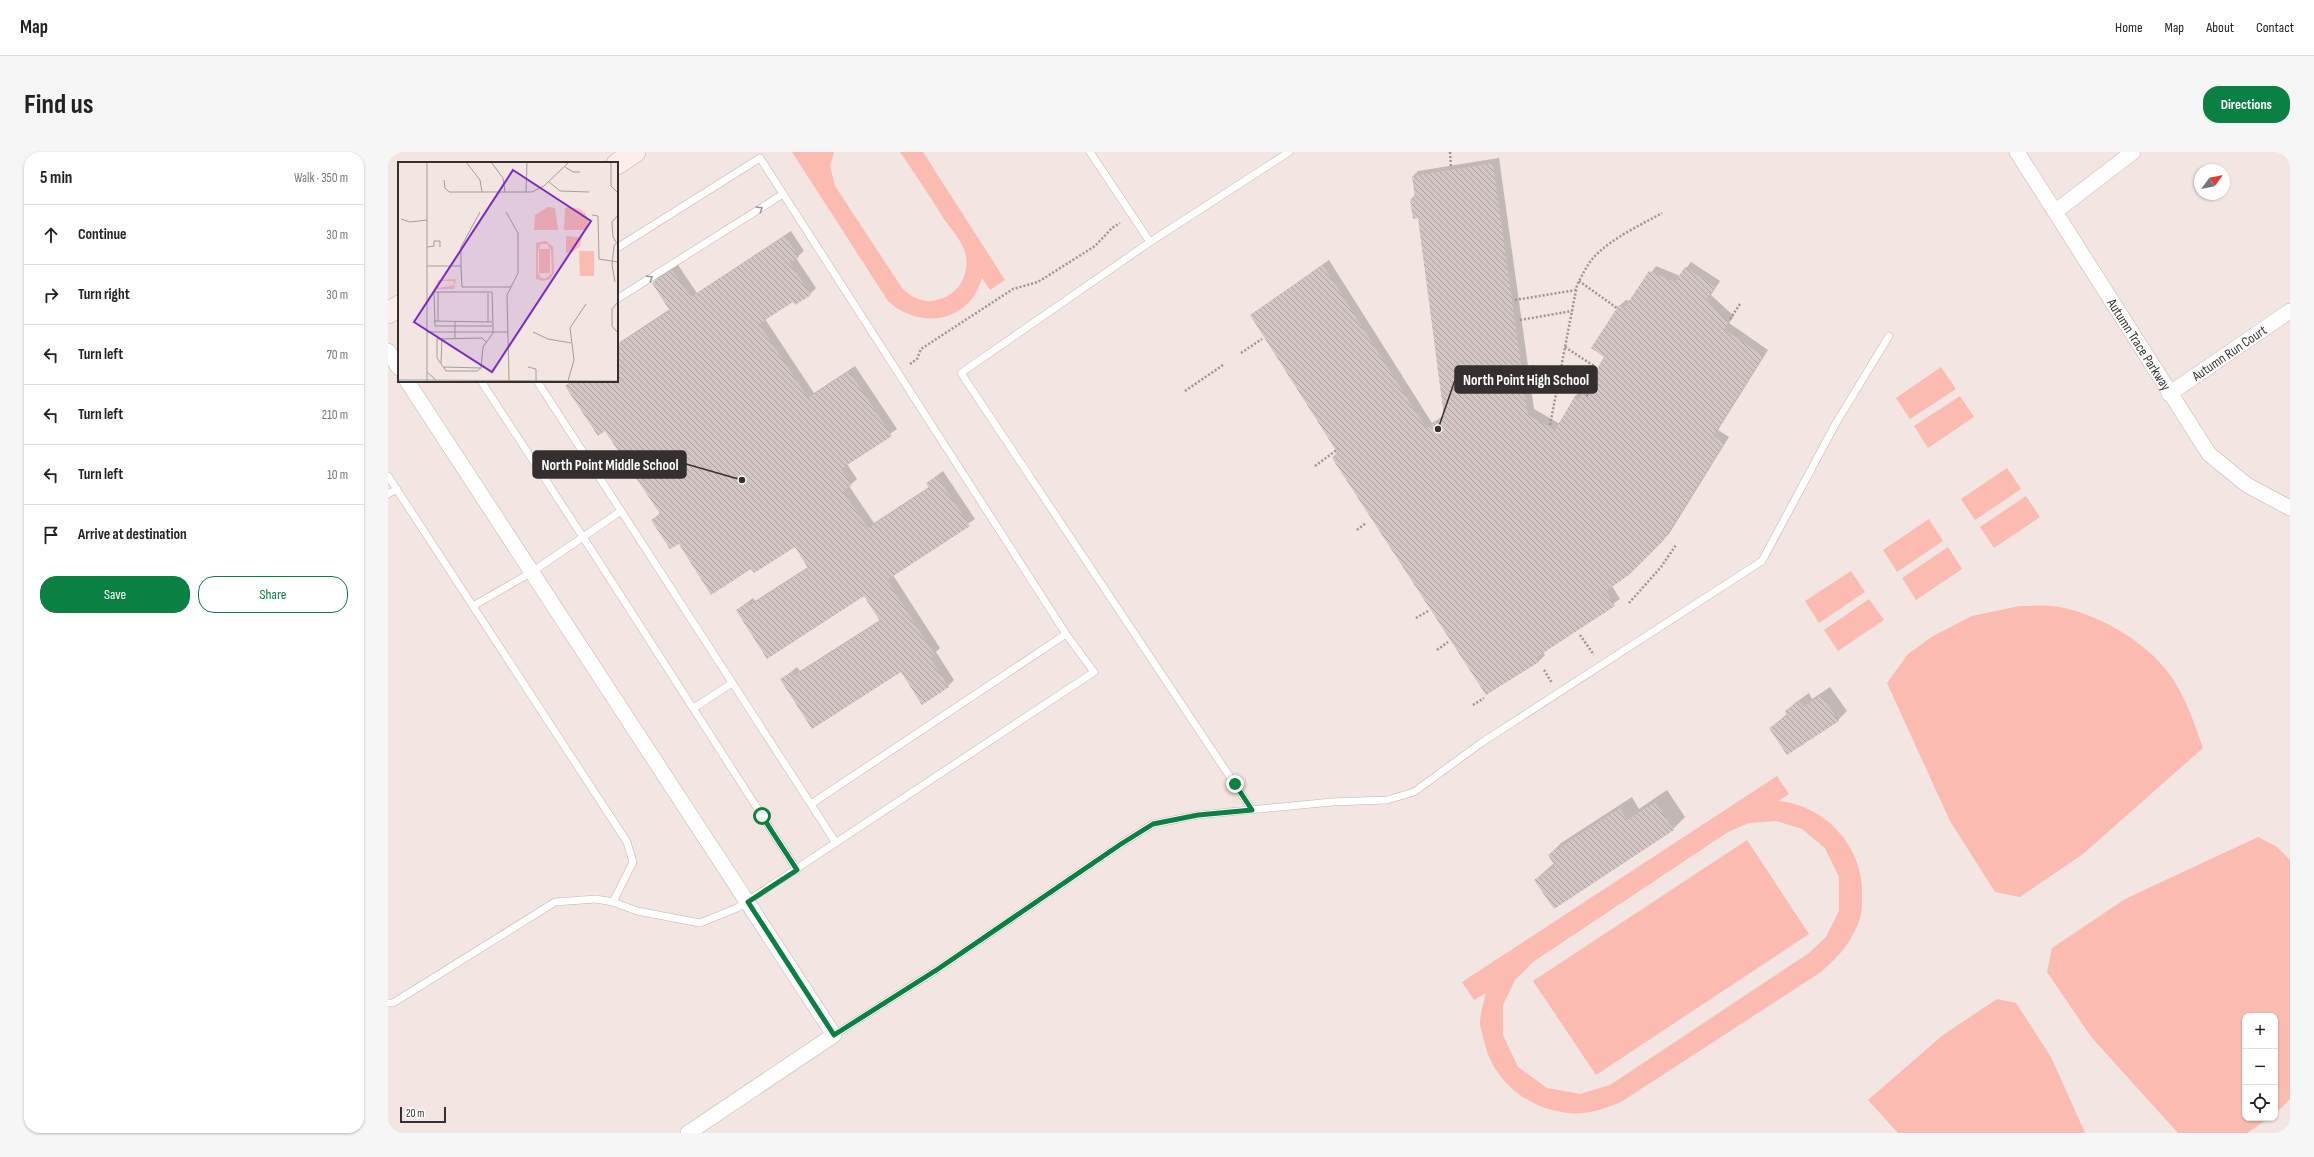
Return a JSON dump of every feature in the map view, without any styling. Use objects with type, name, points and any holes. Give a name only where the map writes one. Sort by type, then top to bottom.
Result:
[{"type":"street","points":[[618,163],[636,152]]},
{"type":"street","name":"Autumn Trace Parkway","points":[[2017,152],[2056,211],[2169,394],[2209,454],[2247,485],[2290,508]]},
{"type":"street","points":[[2056,211],[2133,152]]},
{"type":"street","points":[[388,313],[398,307]]},
{"type":"street","name":"Autumn Run Court","points":[[2169,394],[2290,311]]},
{"type":"street","points":[[388,351],[398,366]]},
{"type":"street","points":[[408,382],[834,1035],[688,1133]]},
{"type":"lane","points":[[1090,152],[1150,242]]},
{"type":"lane","points":[[1252,810],[961,373],[1150,242],[1289,152]]},
{"type":"lane","points":[[388,1003],[393,1003],[555,902],[596,899],[613,902],[637,911],[700,923],[748,902],[1094,672],[1066,634],[760,158],[618,247]]},
{"type":"lane","points":[[618,298],[783,194]]},
{"type":"lane","points":[[834,1035],[938,969],[1117,846],[1153,824],[1198,815],[1332,802],[1387,800],[1414,792],[1486,741],[1762,561],[1836,423],[1889,336]]},
{"type":"lane","points":[[482,382],[694,708],[797,870]]},
{"type":"lane","points":[[539,382],[621,512],[836,843]]},
{"type":"lane","points":[[388,476],[627,842],[633,862],[613,902]]},
{"type":"lane","points":[[388,494],[397,489]]},
{"type":"lane","points":[[473,606],[532,572],[621,512]]},
{"type":"lane","points":[[811,804],[1066,634]]},
{"type":"lane","points":[[694,708],[732,683]]},
{"type":"path","points":[[1450,152],[1451,168]]},
{"type":"path","points":[[1550,425],[1579,281],[1597,253],[1614,241],[1662,213]]},
{"type":"path","points":[[910,364],[917,359],[921,349],[1013,289],[1038,282],[1095,246],[1112,228],[1120,223]]},
{"type":"path","points":[[1579,281],[1617,308]]},
{"type":"path","points":[[1515,300],[1576,290]]},
{"type":"path","points":[[1730,319],[1740,304]]},
{"type":"path","points":[[1520,320],[1572,311]]},
{"type":"path","points":[[1241,353],[1262,339]]},
{"type":"path","points":[[1565,347],[1594,366]]},
{"type":"path","points":[[1185,391],[1223,365]]},
{"type":"path","points":[[1533,366],[1535,389],[1558,385]]},
{"type":"path","points":[[1560,378],[1590,396]]},
{"type":"path","points":[[1315,466],[1338,449]]},
{"type":"path","points":[[1357,530],[1366,523]]},
{"type":"path","points":[[1629,603],[1661,567],[1676,545]]},
{"type":"path","points":[[1416,618],[1428,611]]},
{"type":"path","points":[[1580,635],[1594,655]]},
{"type":"path","points":[[1437,650],[1448,642]]},
{"type":"path","points":[[1544,670],[1552,683]]},
{"type":"path","points":[[1473,705],[1484,698]]},
{"type":"shaded area","points":[[792,152],[834,152],[830,166],[835,186],[902,288],[915,298],[929,301],[947,296],[957,288],[964,276],[967,263],[965,251],[960,241],[900,152],[923,152],[1005,280],[990,290],[982,278],[974,297],[969,302],[960,310],[940,318],[917,317],[897,308],[888,301]]},
{"type":"shaded area","points":[[1941,367],[1956,389],[1910,419],[1896,398]]},
{"type":"shaded area","points":[[1960,396],[1974,417],[1928,448],[1914,426]]},
{"type":"shaded area","points":[[2007,468],[2021,489],[1975,520],[1961,499]]},
{"type":"shaded area","points":[[2026,496],[2040,517],[1994,548],[1980,527]]},
{"type":"shaded area","points":[[1929,519],[1943,541],[1897,572],[1883,550]]},
{"type":"shaded area","points":[[1948,547],[1962,569],[1916,600],[1902,578]]},
{"type":"shaded area","points":[[1851,571],[1865,592],[1819,623],[1805,601]]},
{"type":"shaded area","points":[[1869,599],[1884,620],[1838,651],[1824,630]]},
{"type":"shaded area","points":[[2020,606],[2047,606],[2067,609],[2101,621],[2133,639],[2160,662],[2176,683],[2189,710],[2203,748],[2083,854],[2020,897],[1995,892],[1950,821],[1887,683],[1908,654],[1933,636],[1972,616]]},
{"type":"shaded area","points":[[1777,776],[1789,794],[1779,801],[1813,811],[1827,821],[1840,833],[1850,847],[1857,862],[1861,879],[1862,897],[1860,919],[1849,942],[1828,966],[1621,1102],[1602,1109],[1575,1113],[1553,1110],[1539,1106],[1514,1090],[1495,1069],[1480,1028],[1481,1011],[1486,993],[1474,1000],[1462,982]],"holes":[[[1776,821],[1802,829],[1825,848],[1839,877],[1839,911],[1826,937],[1809,953],[1610,1085],[1580,1094],[1547,1088],[1518,1067],[1503,1035],[1503,1005],[1515,980],[1533,962],[1728,832],[1749,823]]]},
{"type":"shaded area","points":[[2258,837],[2277,847],[2290,860],[2290,1099],[2278,1111],[2278,1013],[2242,1013],[2242,1121],[2265,1121],[2247,1133],[2178,1133],[2092,1038],[2047,972],[2052,948],[2125,899]]},
{"type":"shaded area","points":[[1747,840],[1809,934],[1596,1075],[1533,981]]},
{"type":"shaded area","points":[[1997,999],[2016,1003],[2051,1057],[2085,1133],[1898,1133],[1868,1100],[1943,1035]]},
{"type":"building","points":[[1493,163],[1528,415],[1555,430],[1575,396],[1579,399],[1604,357],[1591,348],[1619,305],[1625,307],[1649,271],[1675,282],[1685,267],[1715,287],[1706,301],[1729,322],[1724,329],[1763,356],[1713,436],[1724,443],[1663,541],[1630,574],[1606,591],[1615,606],[1537,657],[1539,662],[1486,695],[1332,458],[1337,452],[1250,315],[1323,265],[1426,428],[1444,417],[1418,218],[1413,219],[1410,199],[1415,198],[1412,176]]},
{"type":"building","points":[[785,236],[799,257],[790,263],[811,295],[795,305],[793,302],[759,324],[808,398],[849,371],[892,436],[841,469],[852,485],[843,491],[868,528],[929,488],[926,483],[937,476],[970,526],[887,580],[935,655],[930,658],[949,687],[922,705],[901,672],[812,729],[780,679],[791,672],[794,676],[880,621],[864,596],[767,659],[736,610],[747,603],[749,606],[808,568],[795,547],[754,573],[751,569],[711,595],[679,544],[670,549],[651,520],[660,514],[605,431],[598,436],[565,386],[571,382],[618,382],[618,344],[670,311],[652,283],[672,270],[691,297]]},
{"type":"building","points":[[1821,695],[1839,721],[1787,755],[1769,728],[1787,716],[1785,711],[1799,701],[1803,707]]},
{"type":"building","points":[[1655,802],[1674,830],[1554,909],[1534,880],[1555,866],[1548,855],[1620,808],[1627,820]]},
{"type":"place","name":"North Point High School","points":[[1438,429]]},
{"type":"place","name":"North Point Middle School","points":[[742,480]]},
{"type":"route","points":[[762,816],[797,870],[748,902],[834,1035],[938,969],[1121,844],[1153,824],[1198,815],[1252,810],[1235,784]]}]
